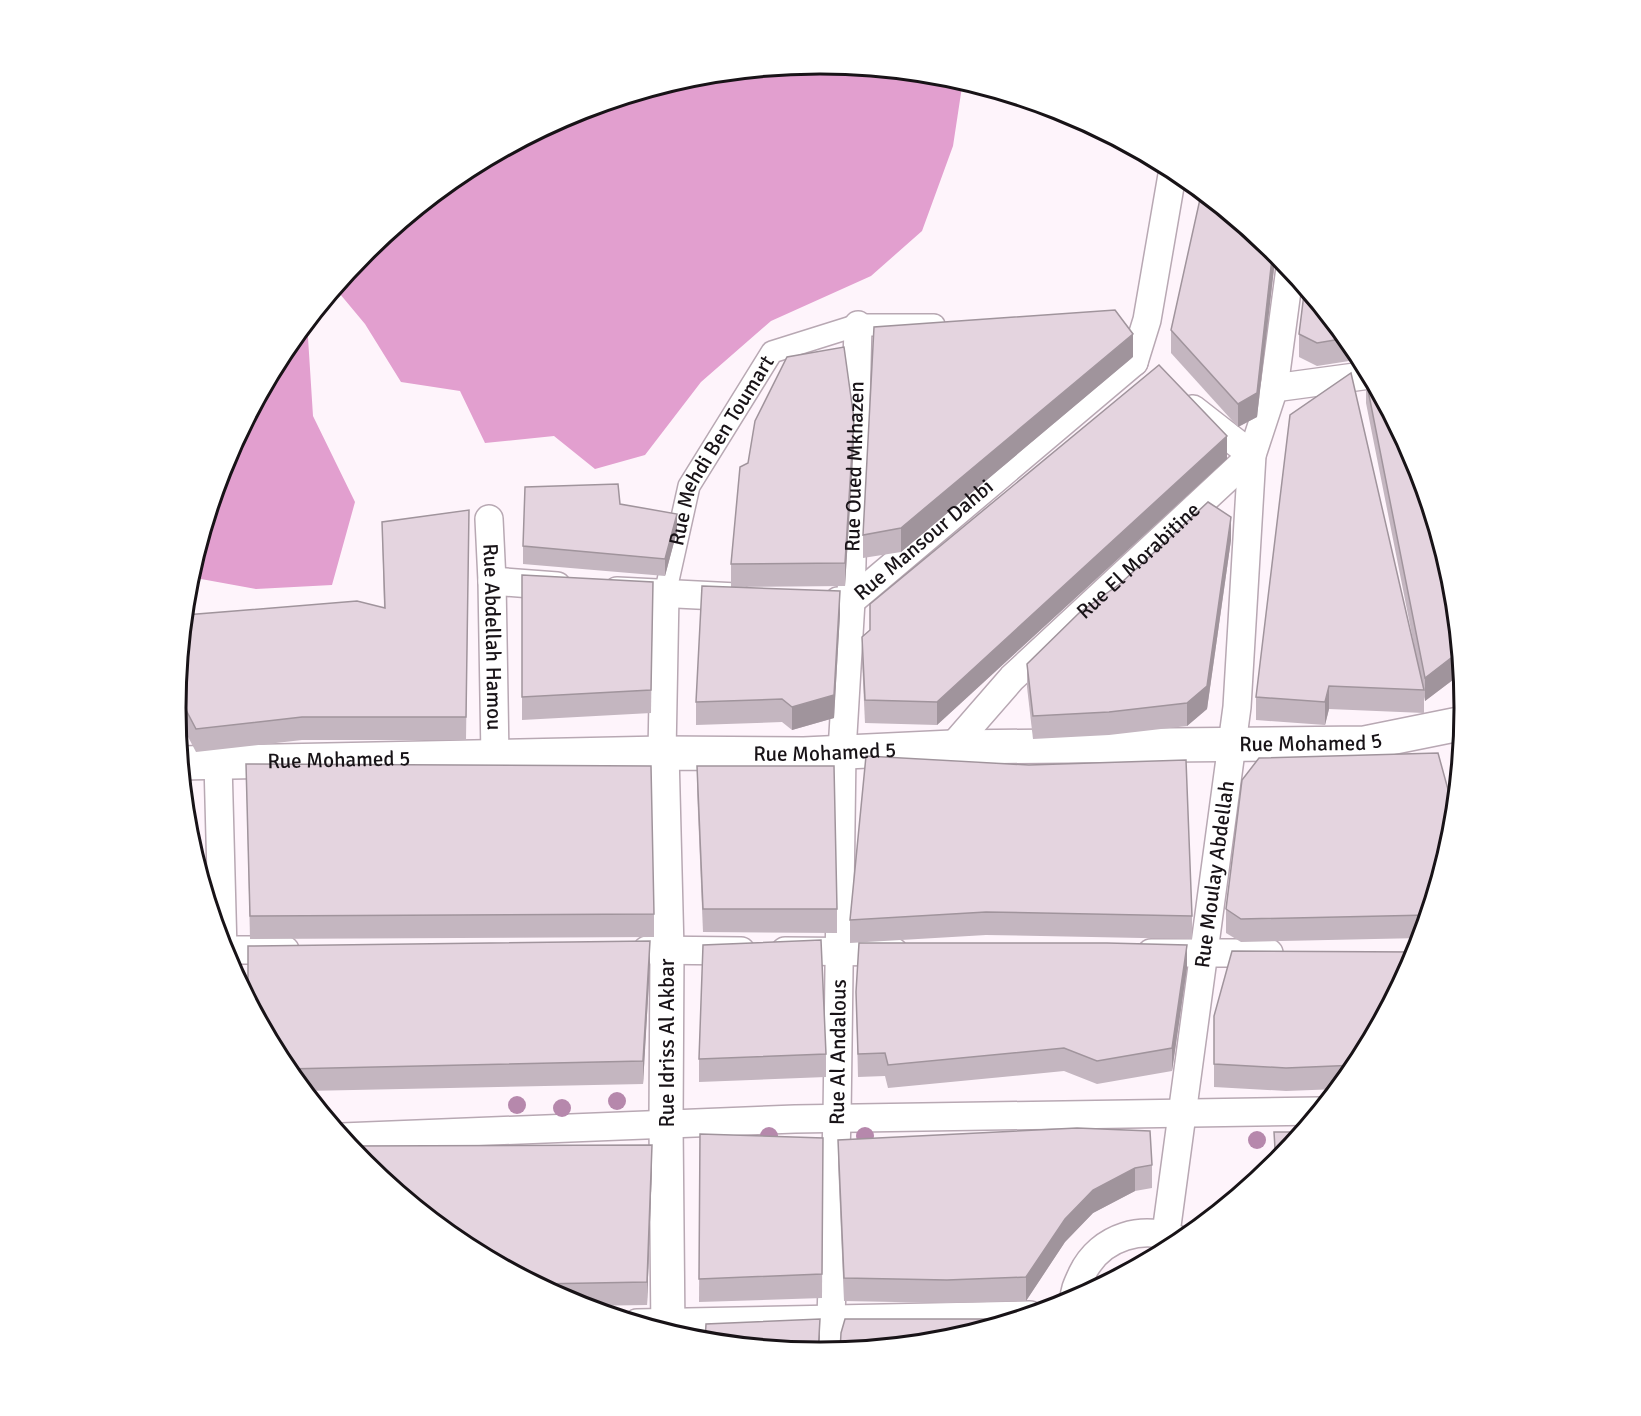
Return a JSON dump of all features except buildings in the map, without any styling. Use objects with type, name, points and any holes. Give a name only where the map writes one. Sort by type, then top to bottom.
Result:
[{"type":"street","points":[[1171,179],[1147,320],[1152,376],[1252,455]]},
{"type":"street","name":"Rue Moulay Abdellah","points":[[1174,1235],[1182,1114],[1237,707],[1252,455],[1274,388],[1288,280]]},
{"type":"street","name":"Rue Mehdi Ben Toumart","points":[[662,753],[665,594],[689,486],[772,352],[858,325],[949,325]]},
{"type":"street","name":"Rue Oued Mkhazen","points":[[842,751],[850,601],[858,325]]},
{"type":"street","name":"Rue Mansour Dahbi","points":[[816,600],[850,601],[1152,376]]},
{"type":"street","points":[[1274,388],[1361,376]]},
{"type":"street","name":"Rue El Morabitine","points":[[952,747],[1012,678],[1252,455]]},
{"type":"street","name":"Rue Abdellah Hamou","points":[[489,519],[495,757]]},
{"type":"street","points":[[492,581],[665,594],[758,598]]},
{"type":"street","name":"Rue Mohamed 5","points":[[188,763],[952,747],[1365,743],[1455,728]]},
{"type":"street","name":"Rue Al Andalous","points":[[830,1342],[841,951],[842,751]]},
{"type":"street","name":"Rue Idriss Al Akbar","points":[[658,1321],[666,1124],[667,950],[662,753]]},
{"type":"street","points":[[218,763],[222,918]]},
{"type":"street","points":[[234,950],[306,950]]},
{"type":"street","points":[[621,950],[923,952]]},
{"type":"street","points":[[1122,952],[1299,953]]},
{"type":"street","points":[[353,1136],[623,1124],[837,1118],[1309,1112]]},
{"type":"street","points":[[1075,1289],[1088,1260],[1108,1243],[1127,1234],[1172,1237]]},
{"type":"street","points":[[675,1325],[831,1318],[1003,1315]]},
{"type":"shaded area","points":[[779,75],[862,75],[903,79],[962,90],[953,146],[922,231],[871,276],[771,321],[701,382],[645,455],[595,469],[554,436],[485,443],[460,391],[401,382],[365,324],[340,294],[372,259],[402,231],[468,180],[540,139],[578,122],[656,95],[738,79]]},
{"type":"shaded area","points":[[308,335],[313,416],[355,502],[332,585],[256,589],[199,579],[220,504],[234,465],[271,391]]}]
